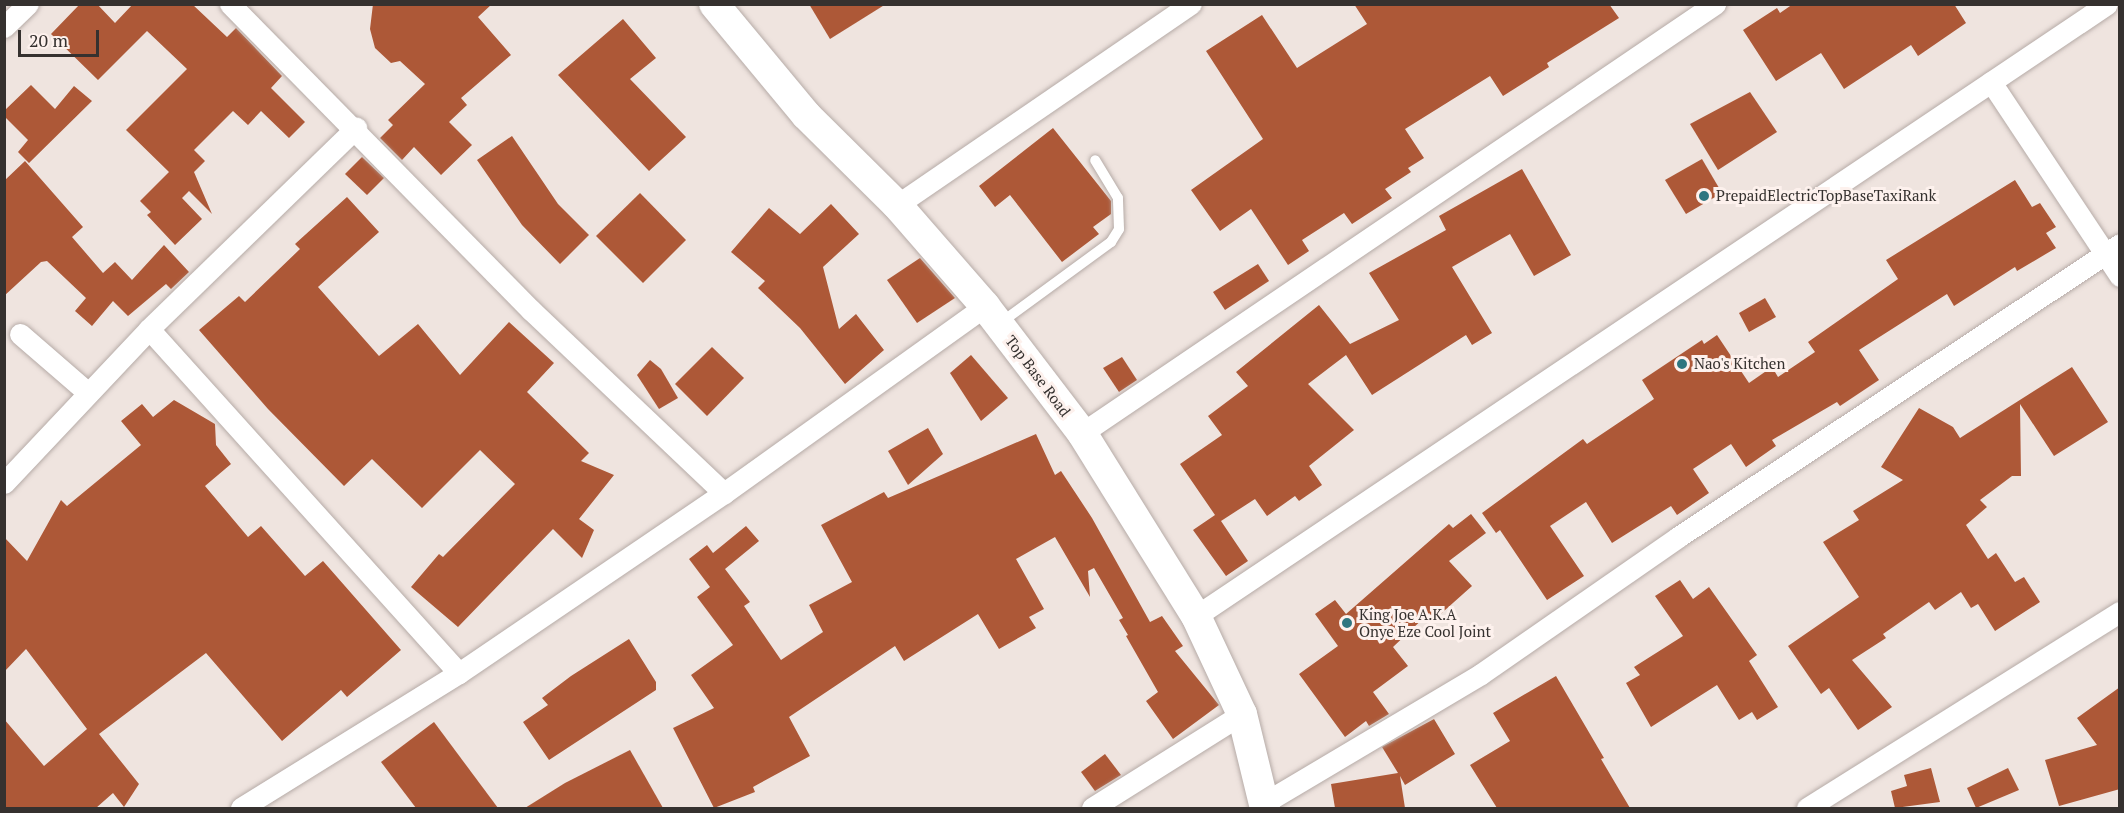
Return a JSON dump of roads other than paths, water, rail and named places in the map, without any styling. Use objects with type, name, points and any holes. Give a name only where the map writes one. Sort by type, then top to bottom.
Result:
[{"type":"street","points":[[4,27],[28,4]]},
{"type":"street","points":[[230,4],[356,128],[531,310],[724,493]]},
{"type":"street","name":"Top Base Road","points":[[714,4],[806,115],[897,205],[992,315],[1082,433],[1196,616],[1242,714],[1264,806]]},
{"type":"street","points":[[897,205],[1191,4]]},
{"type":"street","points":[[1082,433],[1715,4]]},
{"type":"street","points":[[1196,616],[2107,4]]},
{"type":"street","points":[[1991,82],[2112,249],[2120,276]]},
{"type":"street","points":[[4,483],[149,329],[356,128]]},
{"type":"street","points":[[1264,806],[1481,674],[1678,537],[2112,249]]},
{"type":"street","points":[[240,808],[459,673],[992,315]]},
{"type":"street","points":[[149,329],[459,673]]},
{"type":"street","points":[[20,334],[88,393]]},
{"type":"street","points":[[1807,808],[2120,612]]},
{"type":"street","points":[[1092,808],[1242,714]]},
{"type":"lane","points":[[992,315],[1111,242],[1119,229],[1118,198],[1095,160]]},
{"type":"place","name":"PrepaidElectricTopBaseTaxiRank","points":[[1704,196]]},
{"type":"place","name":"Nao's Kitchen","points":[[1682,364]]},
{"type":"place","name":"King Joe A.K.A Onye Eze Cool Joint","points":[[1347,623]]}]
